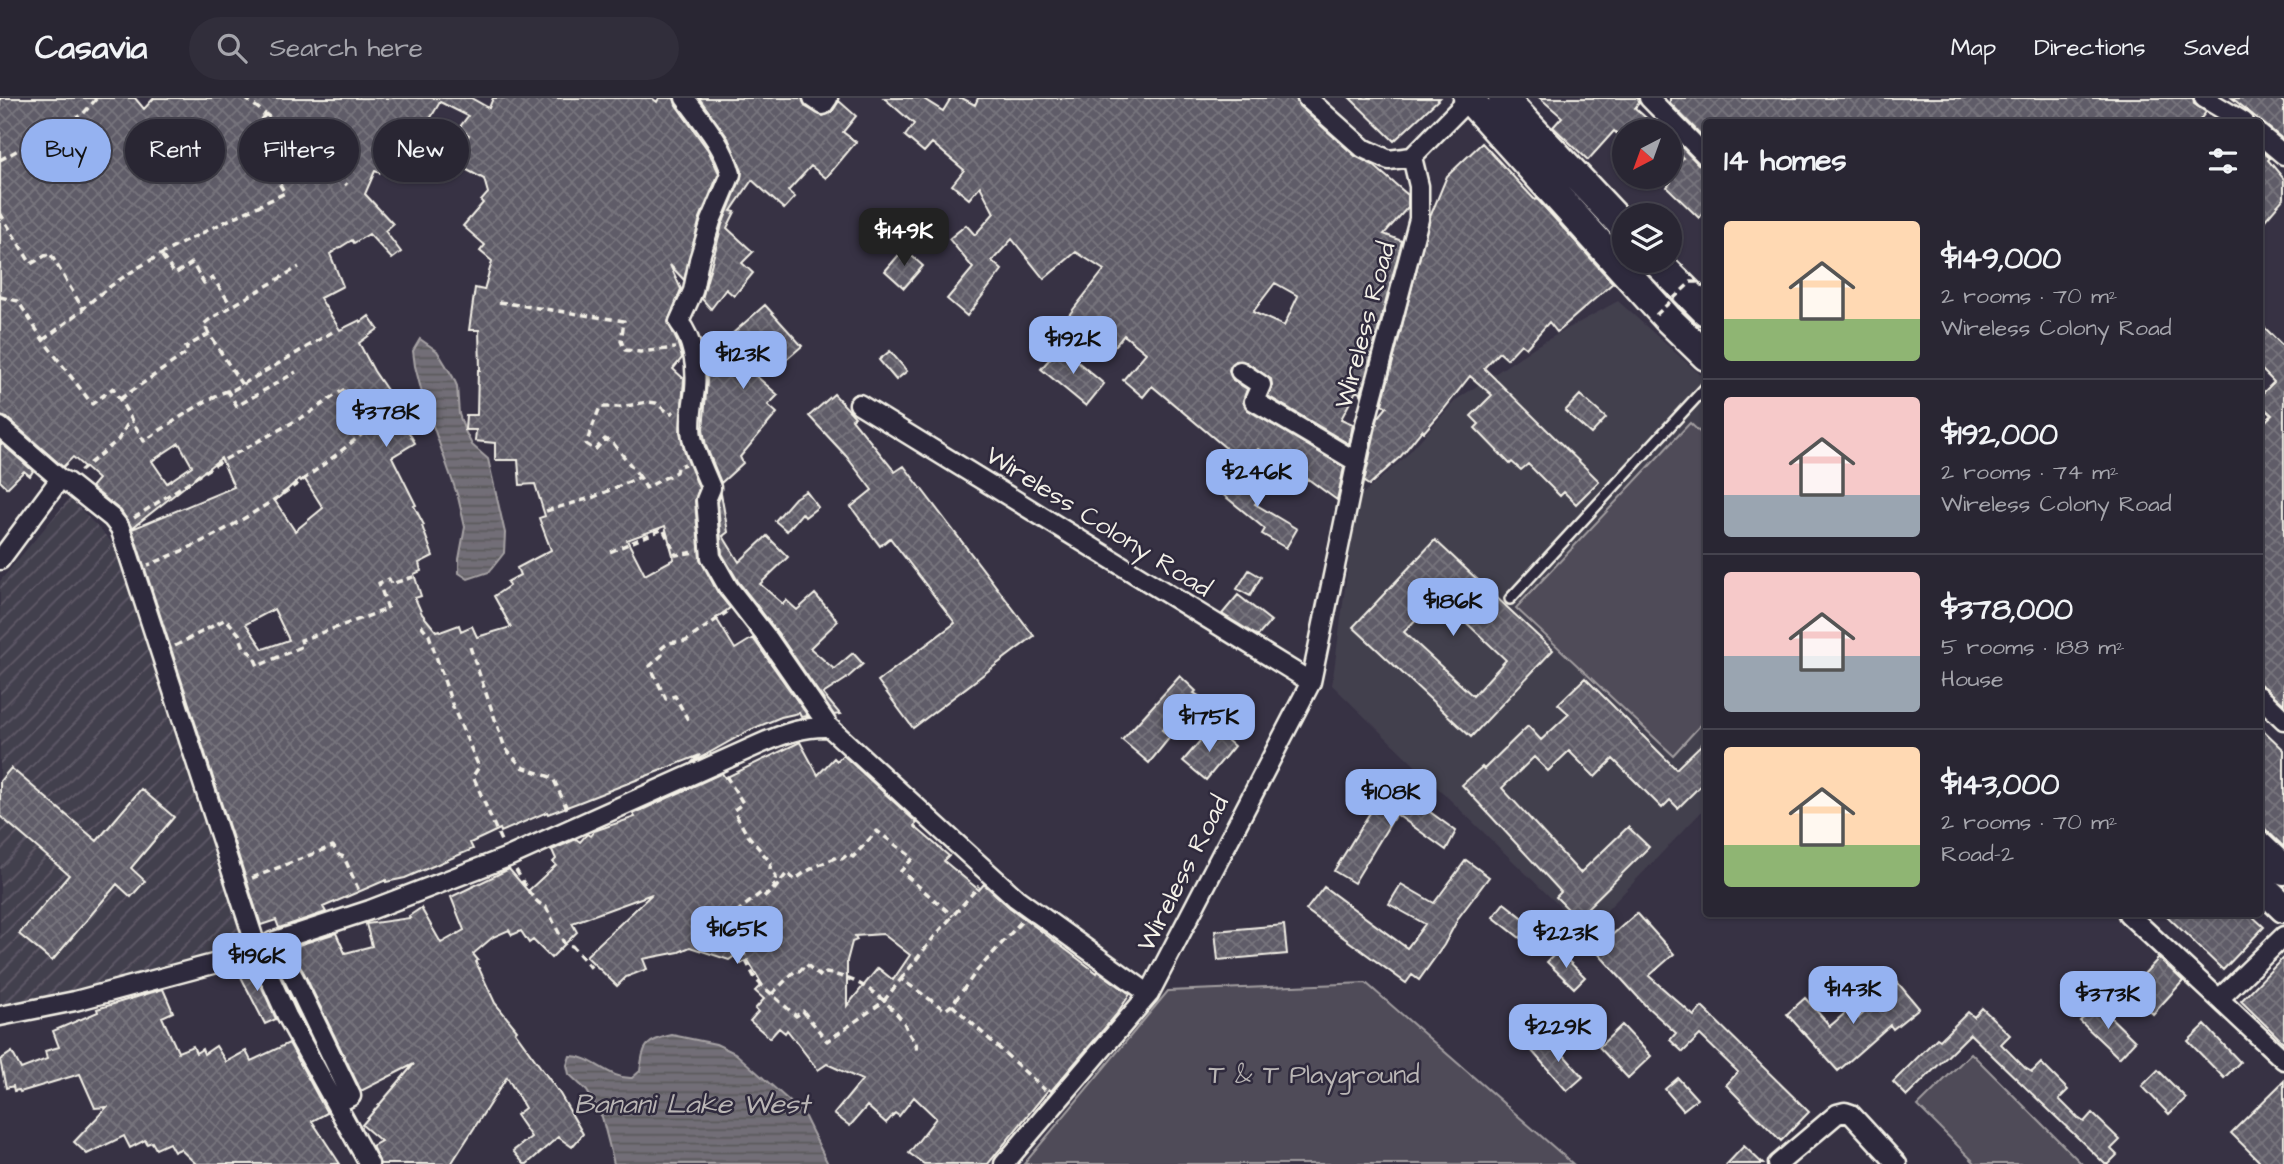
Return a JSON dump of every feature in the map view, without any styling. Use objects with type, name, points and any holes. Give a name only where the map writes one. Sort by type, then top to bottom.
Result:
[{"type":"main road","points":[[1469,98],[1658,308],[1703,353]]},
{"type":"main road","points":[[1503,98],[1612,214]]},
{"type":"main road","points":[[1668,273],[1703,308]]},
{"type":"main road","points":[[2263,850],[2284,870]]},
{"type":"main road","points":[[2263,888],[2284,908]]},
{"type":"street","points":[[685,98],[708,129],[731,174],[711,221],[693,291],[679,322],[690,345],[694,366],[692,439],[711,488],[706,500],[711,557],[829,727],[989,874],[1031,909],[1149,994]]},
{"type":"street","points":[[813,98],[823,105],[828,98]]},
{"type":"street","points":[[1307,98],[1363,148],[1389,160],[1412,158],[1469,98]]},
{"type":"street","points":[[1650,98],[1703,153]]},
{"type":"street","points":[[2204,98],[2239,119]]},
{"type":"street","points":[[2263,137],[2284,155]]},
{"type":"street","name":"Wireless Road","points":[[1004,1164],[1149,994],[1311,682],[1357,462],[1419,219],[1419,186],[1412,158]]},
{"type":"street","points":[[1240,371],[1261,386],[1254,401],[1357,462]]},
{"type":"street","name":"Wireless Colony Road","points":[[859,404],[1311,682]]},
{"type":"street","points":[[0,427],[120,528],[237,884],[265,947],[294,978],[351,1097],[336,1104],[369,1164]]},
{"type":"street","points":[[0,560],[64,480]]},
{"type":"street","points":[[2263,700],[2284,720]]},
{"type":"street","points":[[0,1016],[75,1001],[265,947],[508,857],[786,733],[813,727],[829,727]]},
{"type":"street","points":[[2132,917],[2284,1060]]},
{"type":"street","points":[[2220,998],[2284,936]]},
{"type":"street","points":[[1778,1164],[1837,1114],[1844,1112],[1851,1114],[1896,1164]]},
{"type":"lane","points":[[1510,599],[1703,390]]},
{"type":"path","points":[[0,160],[83,114],[97,98]]},
{"type":"path","points":[[245,98],[309,148],[347,186]]},
{"type":"path","points":[[43,340],[117,281],[162,255],[285,193],[249,134],[265,115]]},
{"type":"path","points":[[0,213],[31,264],[50,253],[83,309]]},
{"type":"path","points":[[162,255],[175,274],[192,263],[204,283],[213,278],[232,305]]},
{"type":"path","points":[[242,385],[204,324],[263,286],[269,286],[299,267]]},
{"type":"path","points":[[1656,315],[1692,282],[1698,282]]},
{"type":"path","points":[[0,297],[18,301],[43,340],[92,404],[113,388],[144,440],[227,390],[233,390],[336,330]]},
{"type":"path","points":[[499,302],[624,321],[621,341],[625,350],[640,352],[690,345]]},
{"type":"path","points":[[120,399],[188,352],[186,347],[209,334]]},
{"type":"path","points":[[227,390],[236,406],[296,372]]},
{"type":"path","points":[[120,528],[213,466],[308,414],[346,387],[368,429],[306,479],[247,517],[199,544],[133,570]]},
{"type":"path","points":[[694,394],[670,414],[656,403],[647,402],[621,407],[600,407],[586,444],[595,450],[605,439],[613,443],[646,488],[676,472],[677,467],[699,457]]},
{"type":"path","points":[[64,480],[118,440],[127,425],[134,421]]},
{"type":"path","points":[[546,511],[594,497],[640,477]]},
{"type":"path","points":[[610,552],[663,529],[676,555],[711,550]]},
{"type":"path","points":[[161,654],[226,619],[239,634],[244,648],[253,655],[258,666],[303,646],[302,640],[388,609],[379,583],[389,579],[391,584],[416,576]]},
{"type":"path","points":[[688,720],[675,696],[666,699],[650,666],[662,655],[660,650],[664,645],[675,640],[686,640],[740,602]]},
{"type":"path","points":[[421,625],[429,635],[453,707],[479,767],[473,776],[508,857],[528,891],[541,906],[546,907],[565,945],[572,946],[594,971]]},
{"type":"path","points":[[470,647],[505,748],[522,767],[554,778],[575,828]]},
{"type":"path","points":[[715,764],[732,782],[743,803],[734,810],[746,833],[771,863],[770,868],[776,877],[773,891]]},
{"type":"path","points":[[953,916],[901,871],[913,858],[877,831],[853,857],[848,854],[842,859],[837,857],[815,869],[805,871],[794,880],[787,873],[773,891],[766,896],[762,892],[738,911],[745,932],[739,936],[747,963],[756,980],[796,1016],[803,1011],[827,1041],[883,1002],[989,874]]},
{"type":"path","points":[[237,884],[333,846],[339,855],[344,857],[359,891]]},
{"type":"path","points":[[901,979],[945,1010],[1031,909]]},
{"type":"path","points":[[772,994],[796,970],[800,971],[806,964],[821,977],[826,973],[856,980],[903,1020],[908,1035],[916,1042],[917,1054]]},
{"type":"path","points":[[952,1005],[1057,1101]]},
{"type":"shaded area","points":[[1618,301],[1703,377],[1703,810],[1586,932],[1332,685],[1357,499],[1404,458],[1456,400],[1536,346]]},
{"type":"shaded area","points":[[70,498],[124,555],[252,956],[0,1019],[0,581]]},
{"type":"green space","points":[[1690,423],[1703,435],[1703,722],[1673,755],[1516,608]]},
{"type":"green space","name":"T & T Playground","points":[[1366,983],[1573,1164],[1024,1164],[1168,991]]},
{"type":"green space","points":[[1971,1053],[2082,1164],[1976,1164],[1918,1106]]},
{"type":"water","points":[[420,339],[437,351],[457,386],[459,414],[464,429],[472,445],[488,459],[505,533],[504,553],[489,572],[468,579],[459,573],[465,527],[458,497],[415,366],[413,351]]},
{"type":"water","name":"Banani Lake West","points":[[672,1035],[716,1044],[735,1053],[803,1113],[828,1164],[614,1164],[602,1117],[587,1091],[569,1074],[567,1065],[570,1056],[586,1060],[615,1075],[632,1078],[640,1071],[647,1046]]},
{"type":"building","points":[[0,98],[135,98],[144,109],[154,98],[471,98],[489,108],[493,98],[652,98],[657,102],[659,98],[674,98],[676,105],[708,150],[719,173],[700,218],[684,280],[670,265],[681,289],[668,322],[682,358],[673,369],[684,379],[680,432],[685,454],[699,488],[695,501],[700,559],[718,593],[730,608],[716,618],[735,649],[753,638],[808,716],[801,717],[799,713],[781,717],[750,730],[691,763],[700,755],[501,832],[500,829],[470,843],[473,849],[405,878],[386,880],[323,907],[326,912],[279,928],[276,920],[261,925],[132,529],[234,487],[221,458],[132,528],[121,511],[91,487],[98,479],[73,457],[63,467],[7,418],[0,416]],"holes":[[[440,102],[468,116],[466,119],[469,119],[469,171],[484,179],[488,193],[463,226],[485,245],[480,251],[492,261],[484,290],[475,288],[469,330],[479,330],[477,415],[466,415],[465,430],[476,430],[475,441],[495,443],[495,460],[518,460],[520,485],[535,484],[545,516],[539,518],[551,550],[517,568],[520,575],[507,582],[509,586],[494,596],[511,627],[477,637],[472,626],[461,631],[459,625],[436,631],[422,614],[415,598],[421,596],[414,574],[421,571],[419,563],[433,556],[422,526],[424,525],[414,506],[416,505],[392,457],[415,443],[398,414],[402,412],[359,343],[378,329],[369,316],[340,330],[320,298],[343,286],[330,254],[352,240],[354,243],[369,234],[392,259],[401,252],[385,231],[393,224],[365,194],[373,176],[373,119],[430,119]],[[179,443],[192,466],[167,483],[152,461]],[[304,478],[323,508],[295,531],[275,501],[299,479],[301,481]],[[665,526],[674,559],[645,575],[627,540]],[[274,609],[289,640],[263,649],[246,624]]]},
{"type":"building","points":[[699,98],[802,98],[806,107],[823,116],[832,112],[839,101],[856,116],[843,132],[856,142],[826,178],[811,166],[788,191],[795,197],[784,209],[752,180],[731,211],[735,212],[727,228],[753,252],[742,263],[753,273],[734,296],[726,289],[711,309],[702,299],[722,225],[742,171],[728,138]]},
{"type":"building","points":[[884,98],[922,98],[943,111],[951,98],[962,98],[975,105],[978,98],[1296,98],[1299,106],[1355,156],[1373,165],[1408,195],[1408,207],[1384,234],[1402,241],[1361,394],[1356,391],[1341,419],[1353,424],[1349,444],[1268,396],[1271,379],[1246,362],[1236,361],[1229,370],[1233,380],[1247,389],[1243,401],[1248,410],[1344,467],[1337,500],[1258,449],[1245,464],[1152,386],[1143,397],[1123,380],[1146,353],[1124,335],[1111,351],[1084,330],[1082,332],[1069,315],[1104,270],[1076,252],[1044,279],[1012,239],[992,261],[1002,270],[967,316],[947,299],[973,268],[949,239],[966,225],[975,235],[994,213],[980,186],[969,199],[952,185],[964,170],[932,143],[924,152],[905,136],[914,124]],"holes":[[[1275,283],[1298,296],[1284,326],[1253,312]]]},
{"type":"building","points":[[1350,98],[1440,98],[1394,141]]},
{"type":"building","points":[[1540,98],[1638,98],[1639,103],[1635,108],[1647,119],[1612,119],[1612,133],[1588,160],[1553,127],[1562,117]]},
{"type":"building","points":[[1670,98],[2193,98],[2194,104],[2206,112],[2200,119],[1703,119],[1703,137],[1670,103]]},
{"type":"building","points":[[2232,98],[2279,98],[2284,103],[2284,140],[2263,123],[2263,119],[2258,119]]},
{"type":"building","points":[[1482,143],[1613,283],[1557,332],[1549,322],[1526,348],[1521,344],[1507,359],[1499,352],[1484,368],[1599,481],[1576,504],[1564,492],[1560,496],[1528,464],[1521,470],[1512,462],[1510,464],[1475,428],[1479,424],[1471,416],[1492,395],[1470,376],[1401,456],[1369,485],[1364,482],[1378,418],[1387,407],[1382,404],[1430,217],[1447,176]]},
{"type":"building","points":[[1682,147],[1703,166],[1703,213],[1699,218],[1669,189],[1682,189]]},
{"type":"building","points":[[2263,152],[2284,179],[2284,198],[2263,222]]},
{"type":"building","points":[[904,249],[923,266],[904,288],[885,271]]},
{"type":"building","points":[[765,305],[802,346],[786,360],[779,353],[755,375],[778,395],[768,405],[777,413],[740,457],[743,463],[721,483],[706,446],[703,430],[707,381],[705,359],[712,353],[715,360],[745,347],[733,333]]},
{"type":"building","points":[[2263,326],[2284,347],[2284,704],[2263,686],[2263,423],[2272,415],[2263,407],[2263,393],[2274,382],[2263,371]]},
{"type":"building","points":[[1060,347],[1104,384],[1086,406],[1041,369]]},
{"type":"building","points":[[890,351],[907,371],[896,380],[879,360]]},
{"type":"building","points":[[834,394],[855,417],[852,419],[895,472],[904,466],[1034,636],[913,728],[878,681],[955,623],[890,538],[880,546],[851,507],[872,490],[846,456],[809,416]]},
{"type":"building","points":[[1580,395],[1606,418],[1591,434],[1565,411]]},
{"type":"building","points":[[0,442],[33,471],[30,476],[24,471],[7,488],[0,481]]},
{"type":"building","points":[[1238,470],[1265,493],[1255,504],[1297,529],[1286,548],[1262,534],[1265,529],[1220,492]]},
{"type":"building","points":[[806,491],[818,507],[805,517],[802,513],[787,531],[775,521],[795,498]]},
{"type":"building","points":[[721,494],[728,532],[723,536],[739,562],[767,536],[788,557],[760,584],[783,604],[786,600],[797,610],[815,594],[838,621],[810,648],[834,669],[853,653],[863,664],[823,694],[840,714],[834,715],[778,633],[738,581],[722,554],[718,502]]},
{"type":"building","points":[[1435,540],[1553,650],[1471,737],[1353,627]],"holes":[[[1438,596],[1506,660],[1473,696],[1404,632]]]},
{"type":"building","points":[[1249,570],[1261,577],[1250,596],[1237,589]]},
{"type":"building","points":[[1238,595],[1271,621],[1258,636],[1222,614]]},
{"type":"building","points":[[1180,676],[1196,691],[1194,693],[1217,707],[1208,725],[1181,708],[1162,730],[1170,737],[1149,763],[1122,740]]},
{"type":"building","points":[[1585,678],[1676,769],[1703,743],[1703,783],[1678,808],[1670,800],[1662,808],[1613,759],[1595,777],[1569,751],[1548,771],[1534,757],[1502,788],[1580,873],[1628,827],[1649,847],[1577,918],[1556,897],[1561,892],[1462,785],[1482,767],[1484,769],[1528,726],[1541,740],[1569,714],[1558,704]]},
{"type":"building","points":[[1212,727],[1234,746],[1206,780],[1183,761]]},
{"type":"building","points":[[2263,730],[2284,750],[2284,847],[2263,827]]},
{"type":"building","points":[[800,742],[818,775],[834,758],[837,761],[843,755],[917,823],[914,826],[949,856],[944,861],[979,890],[984,884],[1009,907],[1097,973],[1098,971],[1130,994],[1116,1015],[1051,1091],[1049,1089],[988,1164],[924,1164],[909,1153],[936,1118],[914,1097],[899,1116],[895,1113],[886,1123],[867,1106],[850,1126],[834,1114],[862,1080],[827,1064],[818,1070],[787,1030],[785,1033],[779,1028],[770,1038],[750,1021],[758,1012],[755,1009],[764,999],[755,991],[762,984],[748,960],[741,964],[736,955],[729,960],[690,947],[679,952],[643,959],[647,969],[626,977],[617,986],[586,956],[652,894],[572,923],[577,932],[551,958],[533,940],[529,943],[521,931],[512,935],[509,930],[493,937],[473,954],[478,960],[476,962],[495,1003],[517,1030],[515,1032],[560,1094],[583,1134],[572,1147],[558,1137],[524,1164],[513,1151],[531,1137],[516,1115],[525,1108],[507,1077],[451,1164],[380,1164],[372,1146],[381,1141],[362,1125],[414,1064],[361,1091],[304,973],[289,948],[336,933],[345,953],[372,946],[366,924],[410,918],[409,916],[421,908],[441,943],[464,930],[451,897],[509,869],[528,891],[556,865],[553,862],[556,859],[552,850],[576,839],[580,842],[587,834],[590,836],[594,831],[635,817],[633,814],[722,773],[725,778]],"holes":[[[883,934],[910,955],[893,980],[878,968],[847,1006],[847,961],[852,942],[857,940],[855,936]]]},
{"type":"building","points":[[11,768],[97,841],[141,789],[174,817],[131,868],[145,881],[131,897],[117,884],[52,961],[19,934],[69,875],[0,816],[0,781]]},
{"type":"building","points":[[1389,782],[1456,831],[1446,850],[1396,814],[1354,883],[1334,871]]},
{"type":"building","points":[[1466,860],[1489,877],[1459,917],[1444,945],[1419,980],[1412,975],[1406,983],[1306,910],[1324,887],[1407,948],[1425,924],[1389,904],[1401,884],[1434,903]]},
{"type":"building","points":[[1504,903],[1531,924],[1520,938],[1493,917]]},
{"type":"building","points":[[1637,913],[1674,954],[1649,976],[1694,1016],[1702,1007],[1809,1112],[1781,1141],[1726,1085],[1738,1072],[1700,1035],[1683,1052],[1670,1040],[1676,1033],[1646,1006],[1595,950]]},
{"type":"building","points":[[2168,917],[2253,917],[2264,927],[2223,970]]},
{"type":"building","points":[[1284,925],[1287,954],[1218,960],[1215,931]]},
{"type":"building","points":[[1558,951],[1585,977],[1574,988],[1547,962]]},
{"type":"building","points":[[2284,957],[2284,1043],[2241,1001]]},
{"type":"building","points":[[2159,958],[2183,981],[2153,1014],[2128,991]]},
{"type":"building","points":[[252,965],[276,1019],[265,1024],[237,969]]},
{"type":"building","points":[[1898,983],[1919,1008],[1893,1029],[1890,1025],[1838,1071],[1787,1014],[1805,998],[1830,1026],[1850,1009],[1858,1018]]},
{"type":"building","points":[[163,989],[173,1012],[162,1017],[178,1052],[193,1046],[196,1053],[202,1049],[204,1054],[216,1046],[226,1062],[246,1051],[251,1061],[289,1043],[327,1113],[312,1121],[340,1164],[196,1164],[180,1149],[174,1152],[169,1143],[156,1149],[152,1142],[147,1144],[145,1140],[130,1148],[124,1136],[87,1154],[74,1142],[107,1107],[95,1108],[80,1074],[20,1092],[14,1091],[13,1086],[6,1088],[0,1060],[12,1052],[21,1069],[47,1059],[45,1051],[59,1047],[53,1031],[98,1012],[97,1009]]},
{"type":"building","points":[[2097,1004],[2135,1041],[2119,1058],[2080,1021]]},
{"type":"building","points":[[1982,1008],[2010,1035],[2001,1044],[2025,1068],[2032,1072],[2041,1063],[2068,1090],[2059,1099],[2078,1118],[2084,1122],[2092,1113],[2120,1140],[2111,1149],[2117,1155],[2108,1164],[1970,1034],[1907,1096],[1893,1082],[1937,1038],[1940,1040],[1968,1012],[1974,1017]]},
{"type":"building","points":[[1622,1025],[1651,1056],[1628,1078],[1599,1047]]},
{"type":"building","points":[[2205,1025],[2240,1062],[2224,1078],[2188,1041]]},
{"type":"building","points":[[1548,1037],[1583,1077],[1567,1091],[1532,1051]]},
{"type":"building","points":[[2158,1070],[2186,1098],[2169,1114],[2142,1086]]},
{"type":"building","points":[[1678,1078],[1697,1099],[1683,1110],[1665,1089]]},
{"type":"building","points":[[2284,1081],[2284,1164],[2262,1164],[2231,1133]]},
{"type":"building","points":[[1744,1146],[1763,1164],[1727,1164]]}]
